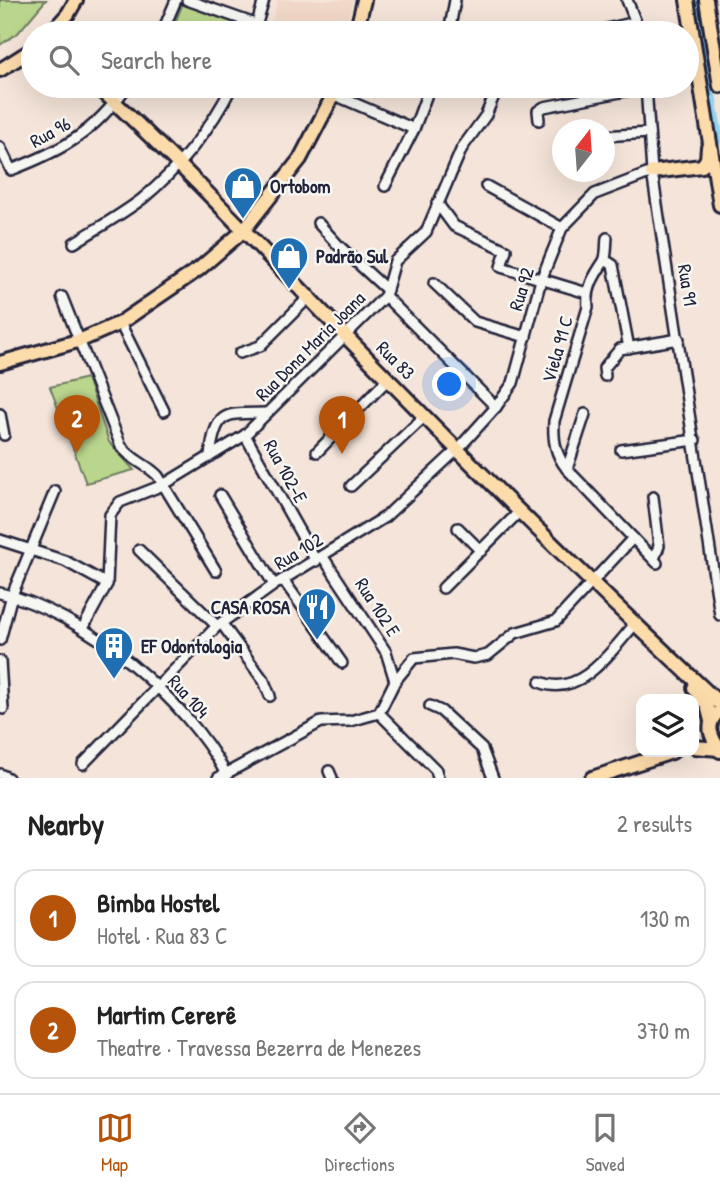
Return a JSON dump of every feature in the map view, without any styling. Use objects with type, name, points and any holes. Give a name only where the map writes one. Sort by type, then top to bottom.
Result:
[{"type":"main road","points":[[62,21],[76,0]]},
{"type":"main road","points":[[359,21],[364,0]]},
{"type":"main road","points":[[688,0],[691,21]]},
{"type":"main road","points":[[706,0],[720,86]]},
{"type":"main road","points":[[0,70],[21,57]]},
{"type":"main road","points":[[699,72],[720,205]]},
{"type":"main road","points":[[652,172],[695,168],[706,163],[708,147],[700,105],[702,92]]},
{"type":"main road","name":"Rua 83","points":[[110,98],[310,296],[388,379],[590,582],[720,704]]},
{"type":"main road","points":[[0,363],[81,340],[120,323],[199,269],[243,230],[299,159],[332,98]]},
{"type":"main road","name":"Rua 83","points":[[670,657],[707,705],[720,750]]},
{"type":"main road","points":[[699,735],[713,720]]},
{"type":"main road","points":[[699,748],[720,750]]},
{"type":"main road","points":[[592,778],[657,757]]},
{"type":"street","points":[[167,21],[176,0]]},
{"type":"street","points":[[187,0],[237,21]]},
{"type":"street","points":[[258,21],[264,0]]},
{"type":"street","points":[[451,21],[455,0]]},
{"type":"street","points":[[627,0],[636,21]]},
{"type":"street","name":"Rua 96","points":[[0,147],[11,170],[53,154],[89,131],[119,98]]},
{"type":"street","points":[[74,243],[141,199],[177,163],[220,111],[226,98]]},
{"type":"street","points":[[350,98],[414,129]]},
{"type":"street","points":[[385,186],[414,129],[426,98]]},
{"type":"street","name":"Rua Dona Maria Joana","points":[[107,584],[110,515],[120,502],[163,485],[245,435],[386,293],[396,261],[426,232],[461,148],[486,115],[493,98]]},
{"type":"street","points":[[540,120],[538,111],[544,107],[590,98]]},
{"type":"street","name":"Rua 91","points":[[647,98],[652,172],[720,615]]},
{"type":"street","points":[[615,135],[649,133]]},
{"type":"street","name":"Rua 92","points":[[458,449],[496,407],[513,383],[541,280],[562,228],[595,194],[652,172]]},
{"type":"street","points":[[486,186],[562,228]]},
{"type":"street","points":[[437,204],[454,226],[506,250],[501,267],[587,293]]},
{"type":"street","points":[[318,223],[496,407]]},
{"type":"street","name":"Viela 91 C","points":[[607,238],[605,260],[598,267],[587,293],[588,307],[554,421],[553,439],[559,459],[567,470],[656,561],[659,546],[653,497]]},
{"type":"street","points":[[605,260],[613,265],[629,348]]},
{"type":"street","points":[[434,283],[475,321],[526,337]]},
{"type":"street","points":[[240,353],[260,346],[310,296]]},
{"type":"street","points":[[62,297],[121,446],[130,458],[156,472],[216,571]]},
{"type":"street","points":[[120,323],[164,411]]},
{"type":"street","points":[[605,376],[604,368],[620,349],[679,340]]},
{"type":"street","points":[[317,452],[388,379]]},
{"type":"street","points":[[210,456],[213,433],[220,419],[230,414],[267,413]]},
{"type":"street","points":[[0,414],[4,435]]},
{"type":"street","points":[[567,470],[585,414]]},
{"type":"street","points":[[351,486],[425,416]]},
{"type":"street","name":"Rua 102-E","points":[[245,435],[319,559]]},
{"type":"street","points":[[621,450],[695,440]]},
{"type":"street","name":"Rua 102","points":[[83,764],[219,625],[274,585],[386,517],[458,449]]},
{"type":"street","points":[[0,640],[12,595],[55,491]]},
{"type":"street","points":[[220,495],[274,585]]},
{"type":"street","points":[[443,588],[520,511]]},
{"type":"street","points":[[458,528],[481,551]]},
{"type":"street","points":[[224,777],[321,722],[350,721],[379,713],[395,681],[414,658],[453,654],[474,658],[488,654],[515,633],[556,621],[633,538]]},
{"type":"street","points":[[0,540],[65,561],[107,584],[83,628]]},
{"type":"street","points":[[139,550],[219,625],[264,681],[270,696]]},
{"type":"street","name":"Rua 102 E","points":[[319,559],[386,652],[395,681]]},
{"type":"street","points":[[284,581],[342,663]]},
{"type":"street","name":"Rua 104","points":[[0,593],[12,595],[83,628],[159,687],[205,739],[224,777]]},
{"type":"street","points":[[540,681],[550,686],[561,686],[580,680],[600,663],[635,624]]},
{"type":"street","points":[[0,661],[3,709]]},
{"type":"street","points":[[430,706],[441,711],[482,749],[493,778]]},
{"type":"street","points":[[379,713],[436,771],[439,778]]},
{"type":"street","points":[[0,774],[8,778]]},
{"type":"shaded area","points":[[278,0],[353,0],[347,21],[272,21]]},
{"type":"green space","points":[[0,0],[46,0],[28,21],[21,21],[18,33],[0,45]]},
{"type":"green space","points":[[183,3],[238,21],[176,21]]},
{"type":"green space","points":[[87,378],[109,442],[134,470],[86,483],[50,387]]},
{"type":"waterway","points":[[697,0],[720,140]]},
{"type":"place","name":"Ortobom","points":[[243,220]]},
{"type":"place","name":"Padrão Sul","points":[[289,290]]},
{"type":"place","name":"Martim Cererê","points":[[77,453]]},
{"type":"place","name":"Bimba Hostel","points":[[342,454]]},
{"type":"place","name":"CASA ROSA","points":[[317,641]]},
{"type":"place","name":"EF Odontologia","points":[[114,680]]}]
